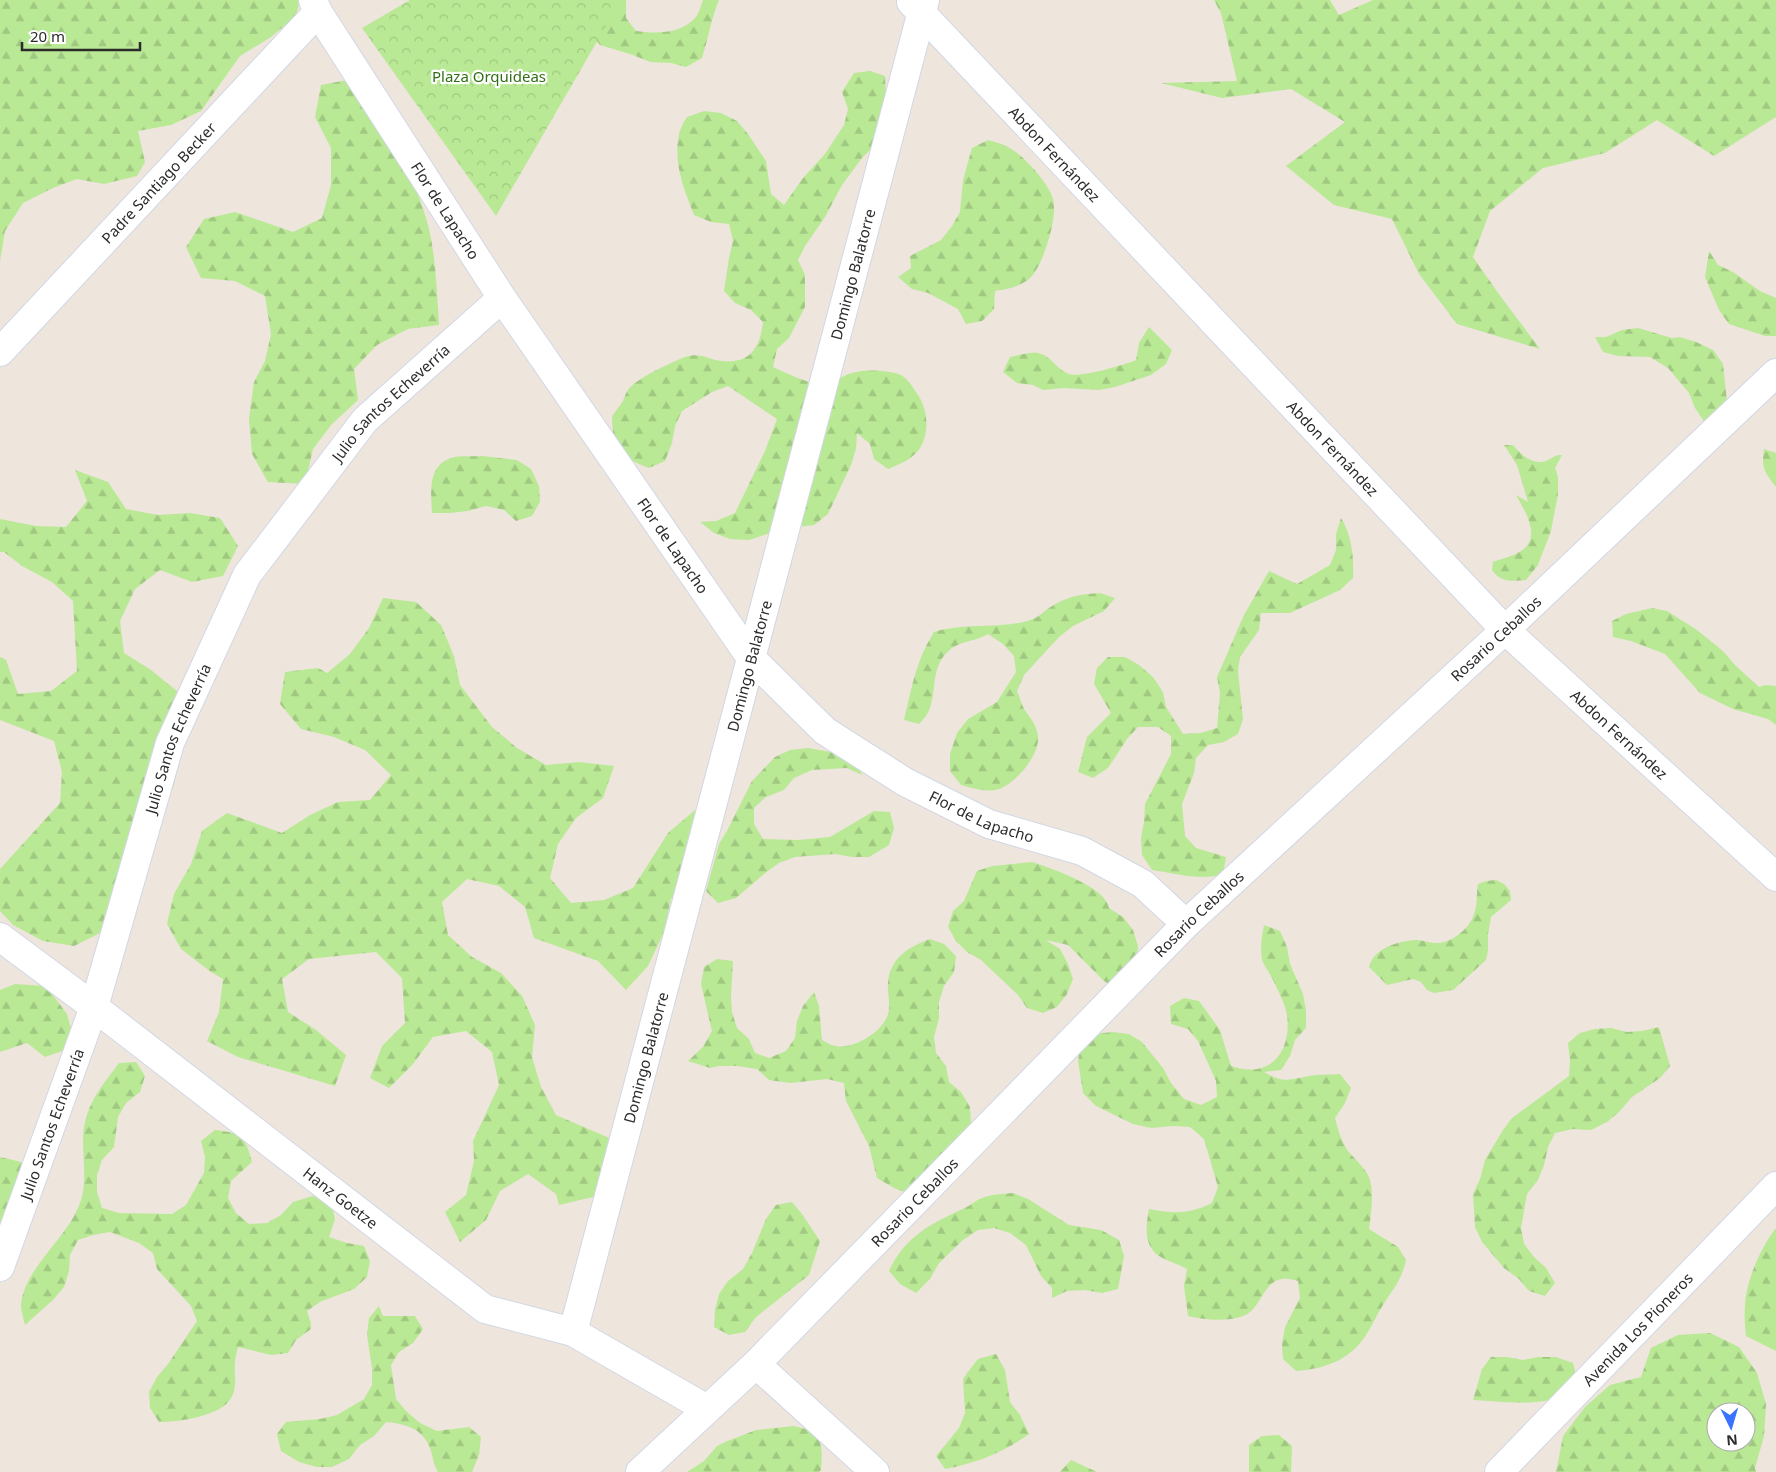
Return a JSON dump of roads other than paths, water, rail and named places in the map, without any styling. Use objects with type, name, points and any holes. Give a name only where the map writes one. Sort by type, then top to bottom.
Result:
[{"type":"street","name":"Abdon Fernández","points":[[918,4],[1505,630],[1776,877]]},
{"type":"street","name":"Domingo Balatorre","points":[[573,1332],[751,658],[918,4]]},
{"type":"street","name":"Flor de Lapacho","points":[[315,6],[502,298],[751,658],[825,731],[904,782],[989,824],[1082,851],[1144,884],[1186,924]]},
{"type":"street","name":"Padre Santiago Becker","points":[[0,352],[315,6]]},
{"type":"street","name":"Julio Santos Echeverría","points":[[0,1267],[94,1007],[170,743],[247,575],[365,420],[502,298]]},
{"type":"street","name":"Rosario Ceballos","points":[[640,1472],[756,1364],[1186,924],[1505,630],[1776,373]]},
{"type":"street","name":"Hanz Goetze","points":[[0,936],[485,1309],[573,1332],[707,1409]]},
{"type":"street","name":"Avenida Los Pioneros","points":[[1499,1472],[1776,1186]]},
{"type":"street","points":[[756,1364],[874,1472]]},
{"type":"park label","name":"Plaza Orquideas","points":[[489,76]]}]
